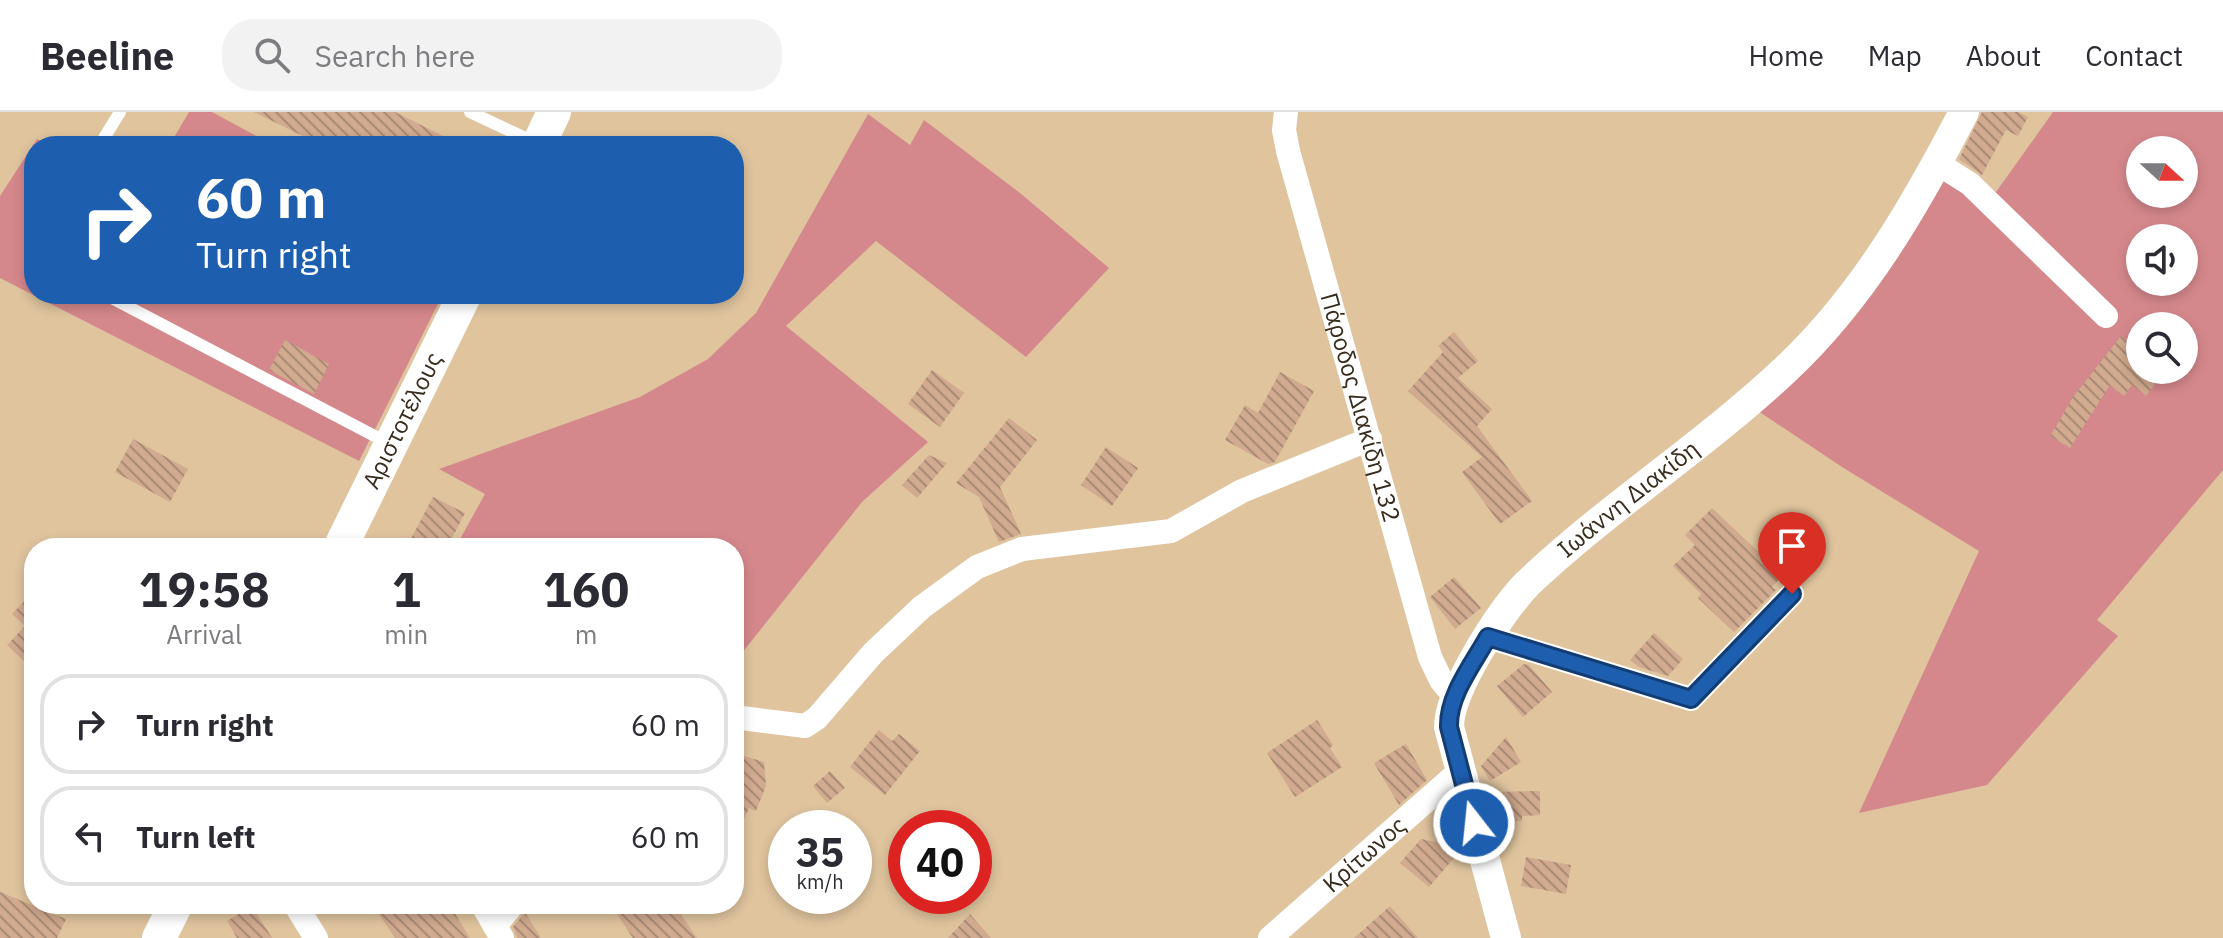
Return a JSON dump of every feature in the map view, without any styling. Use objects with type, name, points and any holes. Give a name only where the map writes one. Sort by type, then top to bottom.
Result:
[{"type":"main road","points":[[542,136],[554,112]]},
{"type":"main road","name":"Αριστοτέλους","points":[[345,538],[460,304]]},
{"type":"main road","points":[[159,938],[171,914]]},
{"type":"street","name":"Πάροδος Διακίδη 132","points":[[1286,112],[1284,130],[1291,165],[1430,657],[1441,680],[1455,697]]},
{"type":"street","name":"Ιωάννη Διακίδη","points":[[1506,938],[1449,727],[1451,706],[1488,637],[1517,594],[1538,573],[1745,405],[1819,335],[1891,243],[1964,112]]},
{"type":"street","points":[[1937,163],[1970,184],[2106,316]]},
{"type":"street","points":[[744,718],[805,726],[817,718],[873,653],[922,607],[954,582],[997,557],[1044,545],[1171,531],[1242,491],[1370,439]]},
{"type":"street","points":[[1488,637],[1691,699],[1792,594]]},
{"type":"street","name":"Κρίτωνος","points":[[1270,938],[1460,771]]},
{"type":"street","points":[[301,914],[316,938]]},
{"type":"street","points":[[488,914],[499,932]]},
{"type":"street","points":[[499,932],[508,914]]},
{"type":"lane","points":[[105,136],[120,112]]},
{"type":"lane","points":[[470,112],[519,136]]},
{"type":"lane","points":[[123,304],[391,445]]},
{"type":"shaded area","points":[[189,112],[212,112],[256,136],[175,136]]},
{"type":"shaded area","points":[[2053,112],[2223,112],[2223,470],[2097,620],[2118,636],[1987,785],[1859,813],[1979,551],[1842,467],[1755,409],[1945,159],[1996,192]]},
{"type":"shaded area","points":[[868,114],[910,145],[924,120],[1020,193],[1109,268],[1026,357],[876,241],[786,326],[928,442],[862,502],[744,650],[744,538],[461,538],[485,494],[439,469],[640,397],[708,359],[756,313]]},
{"type":"shaded area","points":[[24,159],[24,290],[0,278],[0,196]]},
{"type":"shaded area","points":[[51,304],[438,304],[359,461]]},
{"type":"building","points":[[254,112],[395,112],[443,136],[303,136]]},
{"type":"building","points":[[1982,112],[2018,112],[2028,117],[2018,136],[2006,130],[1982,175],[1959,159]]},
{"type":"building","points":[[1454,332],[1478,361],[1458,378],[1492,409],[1477,426],[1532,501],[1500,524],[1462,472],[1482,457],[1408,391],[1443,352],[1438,346]]},
{"type":"building","points":[[2121,336],[2126,340],[2126,384],[2155,384],[2146,396],[2132,385],[2124,396],[2110,385],[2070,448],[2050,436],[2073,397]]},
{"type":"building","points":[[285,340],[329,364],[314,394],[269,370]]},
{"type":"building","points":[[932,370],[964,393],[940,427],[908,404]]},
{"type":"building","points":[[1280,372],[1314,391],[1275,462],[1268,464],[1225,440],[1245,405],[1258,413]]},
{"type":"building","points":[[1009,418],[1037,440],[1000,487],[1021,534],[999,542],[979,497],[956,483]]},
{"type":"building","points":[[133,439],[188,469],[170,502],[115,472]]},
{"type":"building","points":[[1106,447],[1138,468],[1112,506],[1081,485]]},
{"type":"building","points":[[929,455],[947,463],[917,498],[902,485]]},
{"type":"building","points":[[433,497],[465,513],[452,538],[411,538]]},
{"type":"building","points":[[1712,508],[1783,575],[1772,587],[1776,590],[1734,632],[1698,598],[1701,594],[1673,566],[1695,545],[1685,535]]},
{"type":"building","points":[[1454,577],[1481,608],[1455,629],[1430,597]]},
{"type":"building","points":[[24,601],[24,625],[12,614]]},
{"type":"building","points":[[24,627],[24,661],[7,645]]},
{"type":"building","points":[[1654,633],[1683,659],[1668,676],[1639,667],[1630,660]]},
{"type":"building","points":[[1524,664],[1529,665],[1552,692],[1523,717],[1497,686]]},
{"type":"building","points":[[1317,720],[1342,767],[1295,797],[1267,753]]},
{"type":"building","points":[[879,730],[892,741],[899,734],[920,751],[885,795],[850,767]]},
{"type":"building","points":[[1506,737],[1521,762],[1490,781],[1481,766]]},
{"type":"building","points":[[1406,744],[1427,780],[1399,805],[1374,763]]},
{"type":"building","points":[[744,756],[764,762],[766,786],[756,811],[749,808],[744,819]]},
{"type":"building","points":[[830,771],[845,788],[827,803],[813,786]]},
{"type":"building","points":[[1540,791],[1540,815],[1522,816],[1522,821],[1493,822],[1492,792]]},
{"type":"building","points":[[1421,839],[1436,842],[1455,857],[1429,887],[1400,863]]},
{"type":"building","points":[[1526,857],[1571,865],[1566,894],[1521,886]]},
{"type":"building","points":[[0,892],[24,902],[24,914],[54,914],[66,919],[57,938],[0,938]]},
{"type":"building","points":[[1390,906],[1418,938],[1354,938]]},
{"type":"building","points":[[239,914],[257,914],[272,938],[237,938],[227,921]]},
{"type":"building","points":[[379,914],[455,914],[470,938],[395,938]]},
{"type":"building","points":[[526,914],[541,938],[517,938],[513,927]]},
{"type":"building","points":[[617,914],[681,914],[697,938],[633,938]]},
{"type":"building","points":[[970,914],[991,938],[948,938]]},
{"type":"route","points":[[1474,823],[1449,727],[1449,716],[1458,690],[1488,637],[1691,699],[1792,594]]}]
